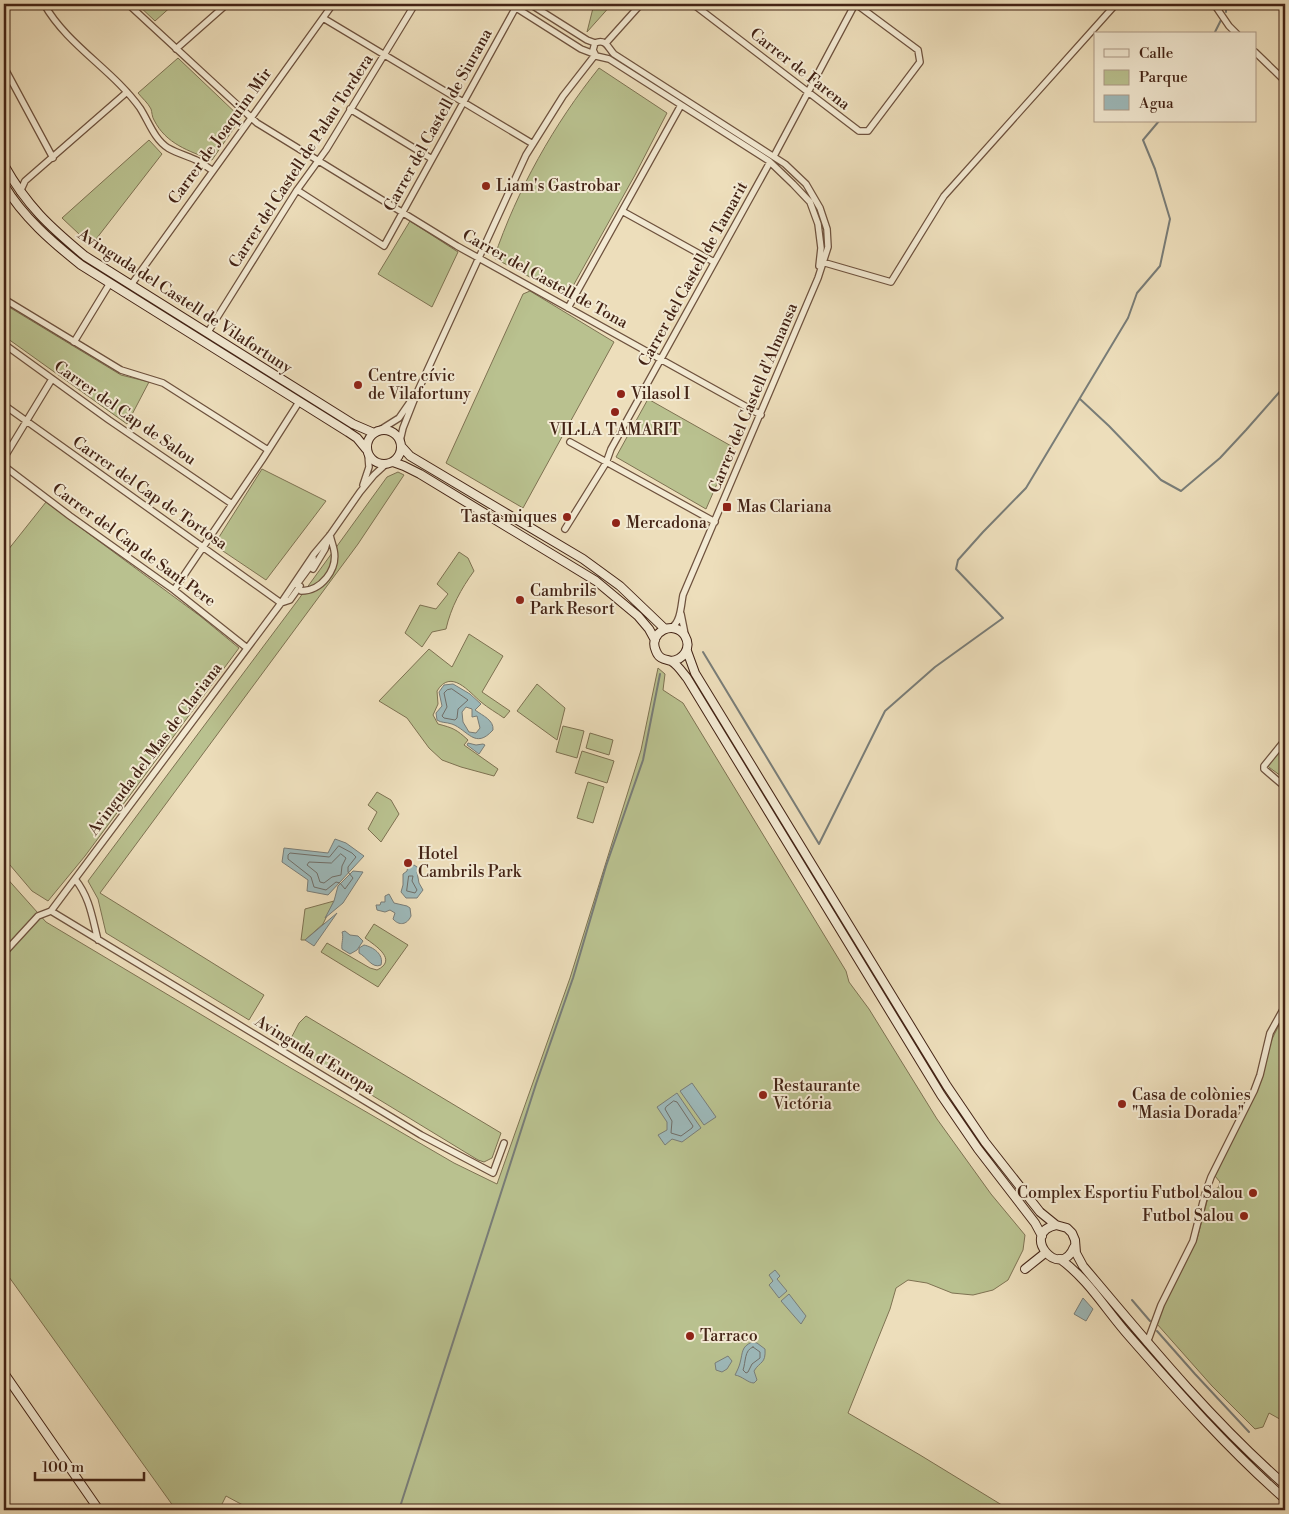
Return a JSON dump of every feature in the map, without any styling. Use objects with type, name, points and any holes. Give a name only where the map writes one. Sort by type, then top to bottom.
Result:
[{"type":"street","points":[[44,4],[49,13],[86,54],[127,92],[141,110],[158,139],[168,148],[198,161],[213,171]]},
{"type":"street","name":"Carrer del Castell de Tona","points":[[128,4],[257,123],[478,258],[761,415]]},
{"type":"street","points":[[176,49],[227,4]]},
{"type":"street","name":"Carrer de Joaquim Mir","points":[[131,285],[332,4]]},
{"type":"street","name":"Carrer del Castell de Palau Tordera","points":[[208,332],[297,190],[319,160],[415,4]]},
{"type":"street","points":[[530,4],[586,40],[595,43],[601,41],[608,46]]},
{"type":"street","points":[[513,6],[581,48],[602,57],[607,54],[608,46],[641,4]]},
{"type":"street","name":"Carrer de Farena","points":[[694,4],[859,132],[868,130],[920,62],[918,50],[856,4]]},
{"type":"street","points":[[774,156],[856,4]]},
{"type":"street","points":[[822,262],[891,282],[944,196],[1116,4]]},
{"type":"street","points":[[1214,4],[1235,32]]},
{"type":"street","name":"Carrer del Castell de Siurana","points":[[297,190],[384,246],[464,102],[513,6]]},
{"type":"street","points":[[323,18],[533,144]]},
{"type":"street","points":[[389,463],[399,455],[403,428],[416,395],[522,163],[563,96],[594,54],[593,48],[595,43]]},
{"type":"street","name":"Carrer del Castell d'Almansa","points":[[608,46],[785,164],[806,184],[820,208],[827,229],[828,248],[818,278],[683,595],[675,625],[668,628]]},
{"type":"street","points":[[1256,53],[1285,80]]},
{"type":"street","name":"Carrer del Castell d'Almansa","points":[[602,57],[609,59],[770,162],[810,202],[818,224],[822,262]]},
{"type":"street","points":[[4,67],[53,158]]},
{"type":"street","points":[[20,192],[25,181],[127,92]]},
{"type":"street","points":[[568,308],[681,105]]},
{"type":"street","points":[[350,109],[432,159]]},
{"type":"street","name":"Carrer del Castell de Tamarit","points":[[565,529],[606,463],[611,449],[770,162]]},
{"type":"street","name":"Avinguda del Castell de Vilafortuny","points":[[4,165],[20,192],[32,207],[55,232],[85,256],[352,424],[377,432]]},
{"type":"street","name":"Avinguda del Castell de Vilafortuny","points":[[5,191],[49,240],[81,265],[357,438],[367,452]]},
{"type":"street","points":[[622,212],[714,262]]},
{"type":"street","points":[[74,342],[110,283]]},
{"type":"street","points":[[4,299],[121,370],[163,383],[268,450]]},
{"type":"street","name":"Carrer del Cap de Salou","points":[[4,344],[232,504]]},
{"type":"street","points":[[4,458],[52,379]]},
{"type":"street","points":[[416,395],[399,418],[377,432],[367,442],[367,452],[376,463],[404,466],[428,478],[578,568],[613,594],[634,613],[649,629],[655,640]]},
{"type":"street","points":[[174,590],[298,402]]},
{"type":"street","name":"Carrer del Cap de Tortosa","points":[[4,405],[281,603]]},
{"type":"street","points":[[377,432],[392,432],[410,456],[584,560],[620,586],[668,628]]},
{"type":"street","points":[[570,442],[715,522]]},
{"type":"street","name":"Avinguda del Mas de Clariana","points":[[360,492],[367,475],[367,452]]},
{"type":"street","name":"Avinguda del Mas de Clariana","points":[[51,911],[281,603],[314,554],[330,535],[360,492],[374,475],[389,463]]},
{"type":"street","name":"Carrer del Cap de Sant Pere","points":[[4,466],[70,516],[174,590],[247,648]]},
{"type":"street","name":"Avinguda del Mas de Clariana","points":[[314,554],[312,565],[297,584],[301,591],[308,591],[319,586],[331,571],[335,552],[330,535]]},
{"type":"street","name":"Avinguda del Mas de Clariana","points":[[281,603],[290,600],[299,588],[325,549],[330,535]]},
{"type":"street","name":"Carrer del Castell d'Almansa","points":[[680,612],[686,637]]},
{"type":"street","points":[[671,662],[679,660],[686,651],[688,644],[686,637],[678,629],[668,628],[658,633],[655,640],[654,648],[658,655],[664,660],[671,662],[687,678],[941,1095],[978,1149],[1035,1223],[1042,1236],[1042,1247],[1045,1253],[1050,1257],[1060,1259],[1078,1274],[1194,1410],[1260,1477],[1285,1499]]},
{"type":"street","points":[[686,651],[695,673],[947,1086],[1012,1178],[1040,1212],[1056,1225]]},
{"type":"street","points":[[1285,740],[1264,766],[1264,769],[1285,787]]},
{"type":"street","points":[[75,879],[87,897],[98,940]]},
{"type":"street","points":[[4,953],[38,916],[51,911]]},
{"type":"street","name":"Avinguda d'Europa","points":[[51,911],[421,1135],[493,1173],[504,1143]]},
{"type":"street","points":[[77,927],[85,928],[91,926],[94,920]]},
{"type":"street","points":[[1148,1343],[1161,1305],[1193,1241],[1210,1180],[1254,1092],[1270,1033],[1285,1006]]},
{"type":"street","points":[[1042,1236],[1049,1228],[1056,1225],[1064,1226],[1070,1230],[1074,1236],[1074,1247],[1083,1266],[1200,1402],[1285,1485]]},
{"type":"street","points":[[1060,1259],[1069,1255],[1074,1247]]},
{"type":"street","points":[[1025,1269],[1045,1253]]},
{"type":"street","points":[[4,1373],[99,1510]]},
{"type":"green space","points":[[137,4],[174,4],[155,21]]},
{"type":"green space","points":[[594,4],[612,4],[587,32]]},
{"type":"green space","points":[[178,58],[241,118],[212,160],[179,146],[165,135],[153,119],[150,107],[138,93]]},
{"type":"green space","points":[[599,68],[667,113],[635,175],[568,295],[562,294],[494,258],[514,207],[538,158],[567,112]]},
{"type":"green space","points":[[149,140],[162,154],[93,243],[79,234],[62,218]]},
{"type":"green space","points":[[410,221],[458,252],[432,307],[378,274]]},
{"type":"green space","points":[[530,291],[614,342],[523,508],[446,463],[523,294]]},
{"type":"green space","points":[[4,304],[121,375],[149,382],[127,424],[4,336]]},
{"type":"green space","points":[[648,399],[733,447],[706,509],[616,457]]},
{"type":"green space","points":[[262,469],[326,501],[266,580],[214,545]]},
{"type":"green space","points":[[398,472],[404,475],[358,544],[100,893],[264,995],[249,1020],[106,933],[98,899],[88,881],[298,600],[387,477]]},
{"type":"green space","points":[[46,502],[200,616],[239,648],[85,856],[48,901],[32,891],[4,858],[4,555]]},
{"type":"green space","points":[[459,552],[468,558],[474,571],[457,598],[446,629],[432,632],[422,647],[405,633],[420,605],[436,609],[448,594],[437,584]]},
{"type":"green space","points":[[469,634],[503,656],[482,692],[510,711],[504,718],[460,684],[448,682],[442,684],[437,691],[438,704],[433,715],[438,724],[460,733],[468,740],[464,745],[498,769],[494,776],[442,760],[429,748],[407,718],[379,701],[429,649],[452,667]]},
{"type":"green space","points":[[658,668],[665,674],[663,690],[683,703],[846,971],[849,982],[869,1009],[937,1119],[991,1194],[1025,1235],[1023,1250],[1008,1280],[993,1290],[973,1295],[952,1293],[927,1283],[908,1280],[896,1288],[890,1309],[848,1413],[1010,1510],[252,1510],[226,1496],[219,1510],[176,1510],[4,1270],[4,875],[46,922],[454,1163],[497,1184],[570,978],[641,750]]},
{"type":"green space","points":[[537,684],[565,708],[557,740],[517,711]]},
{"type":"green space","points":[[563,726],[584,731],[577,758],[556,752]]},
{"type":"green space","points":[[590,733],[613,740],[609,755],[586,748]]},
{"type":"green space","points":[[1285,742],[1285,779],[1266,765]]},
{"type":"green space","points":[[582,751],[614,761],[607,783],[575,773]]},
{"type":"green space","points":[[588,782],[604,787],[593,823],[577,818]]},
{"type":"green space","points":[[377,792],[391,800],[399,814],[381,842],[368,829],[377,812],[368,805]]},
{"type":"green space","points":[[334,901],[323,924],[305,940],[301,940],[305,909]]},
{"type":"green space","points":[[374,924],[408,945],[378,987],[321,952],[327,943],[370,968],[377,970],[386,962],[385,958],[379,949],[365,938]]},
{"type":"green space","name":"Futbol Salou","points":[[1285,1013],[1285,1422],[1269,1413],[1263,1427],[1255,1429],[1212,1386],[1157,1324],[1162,1306],[1197,1239],[1210,1190],[1218,1188],[1220,1182],[1215,1176],[1253,1097],[1271,1041]]},
{"type":"green space","points":[[306,1016],[501,1133],[492,1158],[484,1162],[478,1160],[288,1044],[299,1023]]},
{"type":"water","points":[[453,684],[470,694],[481,704],[475,710],[490,721],[493,727],[493,730],[487,736],[481,738],[472,737],[452,724],[437,720],[436,713],[442,706],[439,692],[444,685]],"holes":[[[466,707],[472,709],[472,717],[477,716],[480,728],[476,733],[469,732],[463,722],[462,712]]]},
{"type":"water","points":[[468,743],[485,745],[479,754],[467,745]]},
{"type":"water","points":[[335,839],[346,843],[364,856],[328,895],[307,891],[308,880],[282,862],[284,848],[328,853]]},
{"type":"water","points":[[414,865],[420,869],[417,872],[419,883],[423,890],[417,898],[406,898],[401,892],[403,874],[407,871],[408,866]]},
{"type":"water","points":[[353,871],[363,872],[343,903],[325,918],[334,901],[338,886]]},
{"type":"water","points":[[389,894],[394,903],[410,908],[411,916],[405,923],[400,924],[395,921],[393,919],[395,913],[390,910],[385,912],[377,910],[376,905],[385,902],[385,896]]},
{"type":"water","points":[[337,913],[314,946],[305,940]]},
{"type":"water","points":[[345,931],[350,935],[358,936],[363,941],[357,950],[350,954],[342,949],[342,932]]},
{"type":"water","points":[[364,945],[371,947],[379,954],[382,961],[381,965],[372,964],[359,953],[359,948]]},
{"type":"water","points":[[692,1083],[716,1117],[704,1125],[680,1091]]},
{"type":"water","points":[[677,1093],[701,1128],[682,1142],[672,1139],[665,1145],[658,1135],[667,1130],[667,1122],[657,1107]]},
{"type":"water","points":[[775,1270],[780,1276],[777,1279],[787,1291],[779,1298],[769,1285],[773,1281],[769,1275]]},
{"type":"water","points":[[789,1294],[806,1316],[801,1324],[781,1301]]},
{"type":"water","points":[[1083,1298],[1093,1309],[1086,1321],[1074,1314]]},
{"type":"water","points":[[752,1342],[765,1349],[764,1360],[754,1371],[757,1380],[754,1383],[735,1375],[744,1348]]},
{"type":"water","points":[[728,1356],[732,1361],[727,1369],[722,1372],[716,1370],[715,1363]]},
{"type":"waterway","points":[[1226,4],[1226,12]]},
{"type":"waterway","points":[[1215,32],[1221,20]]},
{"type":"waterway","points":[[703,652],[819,844],[885,711],[935,667],[1003,618],[956,569],[958,560],[1026,488],[1128,318],[1137,293],[1160,266],[1170,219],[1155,169],[1143,140],[1158,122]]},
{"type":"waterway","points":[[1080,399],[1161,480],[1181,491],[1220,458],[1285,388]]},
{"type":"waterway","points":[[399,1510],[536,1084],[573,978],[606,866],[643,760],[660,674]]},
{"type":"waterway","points":[[1132,1300],[1150,1321]]},
{"type":"waterway","points":[[1157,1331],[1249,1432]]},
{"type":"waterway","points":[[1280,1461],[1285,1465]]},
{"type":"place","name":"Liam's Gastrobar","points":[[486,186]]},
{"type":"place","name":"Centre cívic de Vilafortuny","points":[[358,385]]},
{"type":"place","name":"Vilasol I","points":[[621,394]]},
{"type":"place","name":"VIL·LA TAMARIT","points":[[615,412]]},
{"type":"place","name":"Mas Clariana","points":[[727,507]]},
{"type":"place","name":"Tasta miques","points":[[567,517]]},
{"type":"place","name":"Mercadona","points":[[616,523]]},
{"type":"place","name":"Cambrils Park Resort","points":[[520,600]]},
{"type":"place","name":"Hotel Cambrils Park","points":[[408,863]]},
{"type":"place","name":"Restaurante Victória","points":[[763,1095]]},
{"type":"place","name":"Casa de colònies \"Masia Dorada\"","points":[[1122,1104]]},
{"type":"place","name":"Complex Esportiu Futbol Salou","points":[[1253,1193]]},
{"type":"place","name":"Futbol Salou","points":[[1244,1216]]},
{"type":"place","name":"Tarraco","points":[[690,1336]]}]
